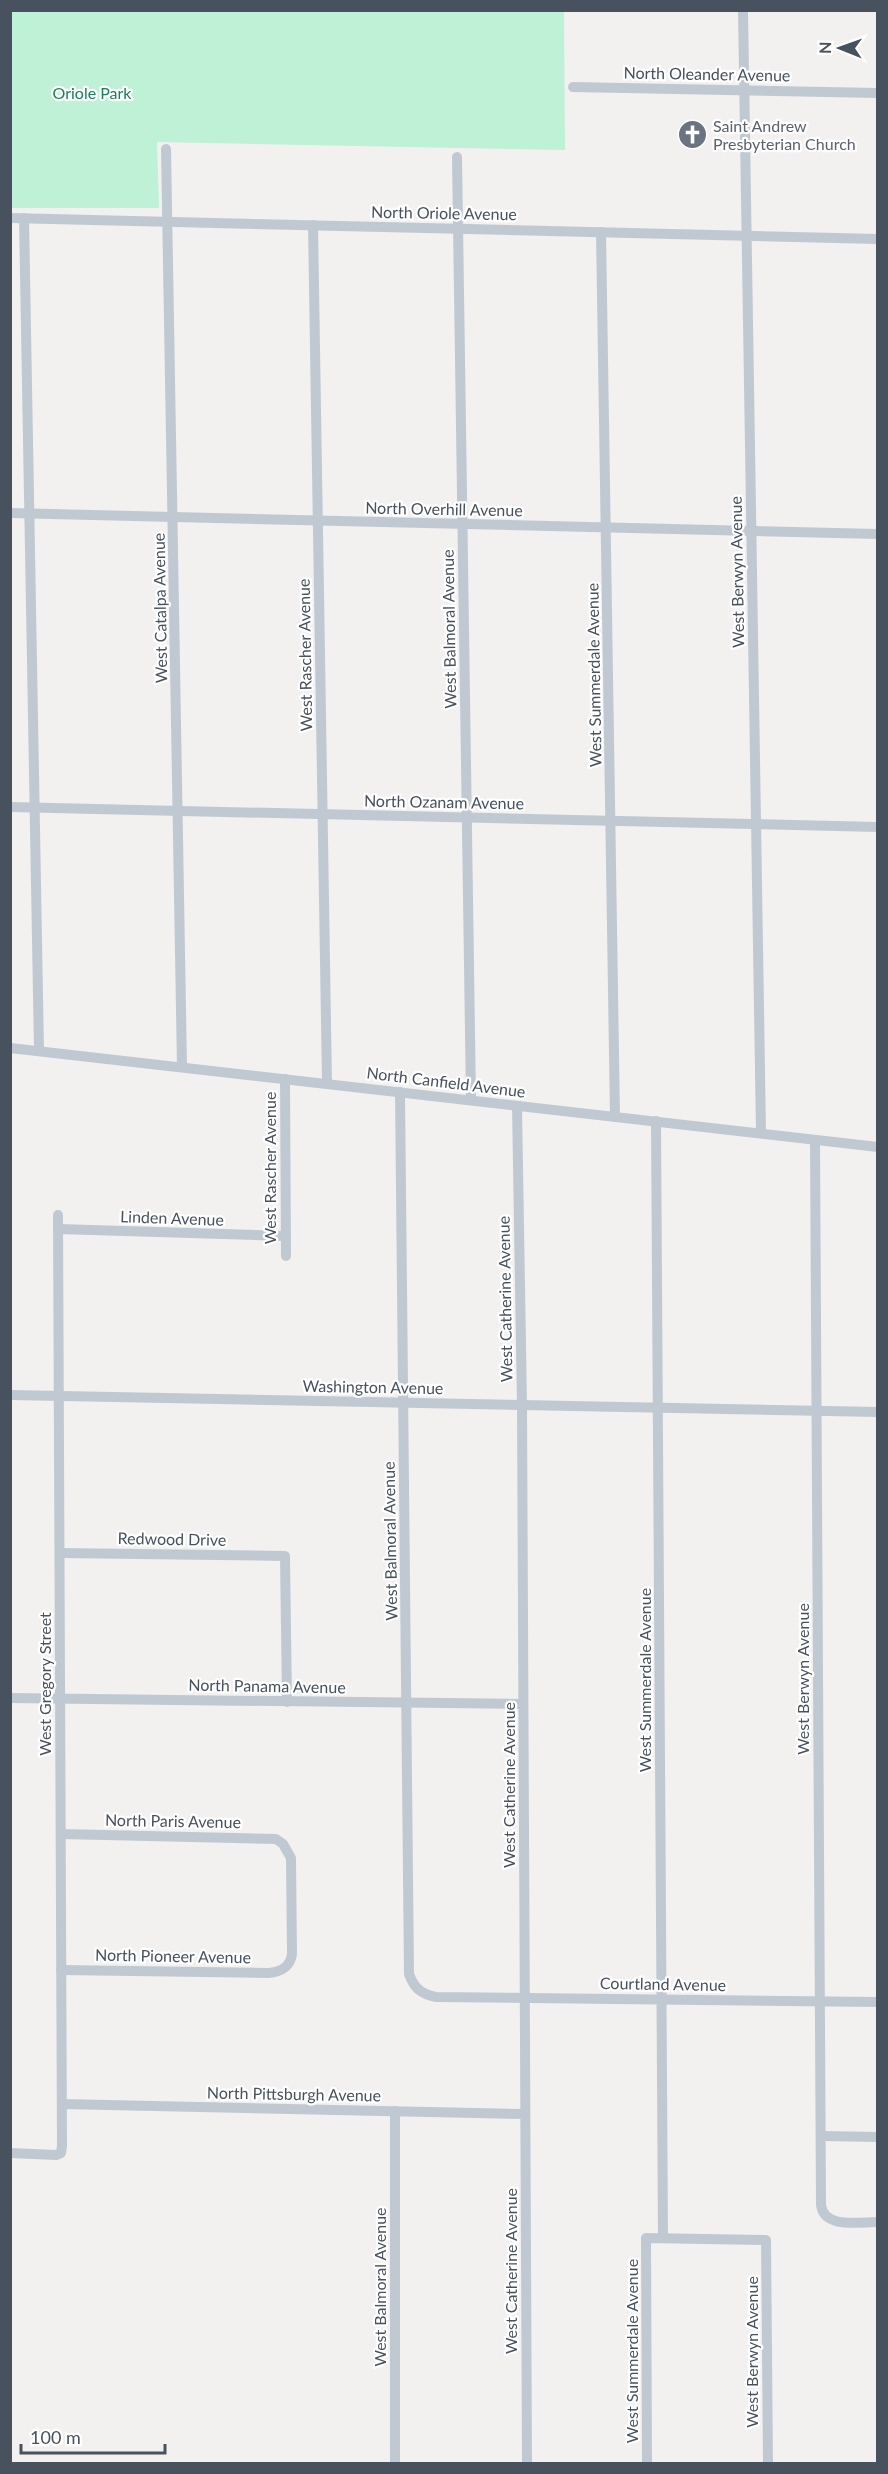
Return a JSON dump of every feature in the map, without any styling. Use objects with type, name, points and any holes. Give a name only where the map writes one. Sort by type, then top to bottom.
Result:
[{"type":"street","name":"West Berwyn Avenue","points":[[743,10],[761,1133]]},
{"type":"street","name":"North Oleander Avenue","points":[[573,87],[878,93]]},
{"type":"street","name":"West Catalpa Avenue","points":[[166,149],[182,1067]]},
{"type":"street","name":"West Balmoral Avenue","points":[[458,157],[457,228],[471,1100]]},
{"type":"street","name":"North Oriole Avenue","points":[[10,218],[878,239]]},
{"type":"street","points":[[24,218],[39,1051]]},
{"type":"street","name":"West Rascher Avenue","points":[[313,225],[327,1084]]},
{"type":"street","name":"West Summerdale Avenue","points":[[601,232],[615,1117]]},
{"type":"street","name":"North Overhill Avenue","points":[[10,513],[878,534]]},
{"type":"street","name":"North Ozanam Avenue","points":[[10,807],[878,827]]},
{"type":"street","name":"North Canfield Avenue","points":[[10,1048],[878,1147]]},
{"type":"street","name":"West Rascher Avenue","points":[[285,1079],[286,1256]]},
{"type":"street","name":"West Balmoral Avenue","points":[[400,1092],[409,1974],[416,1988],[422,1993],[436,1997],[525,1997]]},
{"type":"street","name":"West Catherine Avenue","points":[[517,1106],[522,1405],[527,2463]]},
{"type":"street","name":"West Summerdale Avenue","points":[[647,2463],[646,2238],[663,2238],[656,1121]]},
{"type":"street","name":"West Berwyn Avenue","points":[[815,1140],[821,2205],[825,2217],[836,2221],[878,2222]]},
{"type":"street","name":"West Gregory Street","points":[[10,2153],[56,2155],[61,2153],[58,1215]]},
{"type":"street","name":"Linden Avenue","points":[[58,1229],[286,1236]]},
{"type":"street","name":"Washington Avenue","points":[[10,1395],[878,1412]]},
{"type":"street","name":"Redwood Drive","points":[[60,1553],[285,1556],[287,1702]]},
{"type":"street","name":"North Panama Avenue","points":[[10,1698],[523,1704]]},
{"type":"street","name":"North Paris Avenue","points":[[61,1834],[276,1839],[283,1844],[291,1858],[292,1954],[291,1960],[284,1969]]},
{"type":"street","name":"North Pioneer Avenue","points":[[61,1970],[268,1973],[284,1969]]},
{"type":"street","name":"Courtland Avenue","points":[[525,1997],[820,2001]]},
{"type":"street","points":[[820,2001],[878,2002]]},
{"type":"street","name":"North Pittsburgh Avenue","points":[[62,2104],[525,2114]]},
{"type":"street","name":"West Balmoral Avenue","points":[[394,2111],[395,2463]]},
{"type":"street","points":[[821,2136],[878,2137]]},
{"type":"street","name":"West Berwyn Avenue","points":[[663,2238],[766,2240],[768,2463]]},
{"type":"green space","name":"Oriole Park","points":[[11,10],[564,11],[565,150],[157,142],[159,208],[11,208]]},
{"type":"place","name":"Saint Andrew Presbyterian Church","points":[[692,135]]}]
